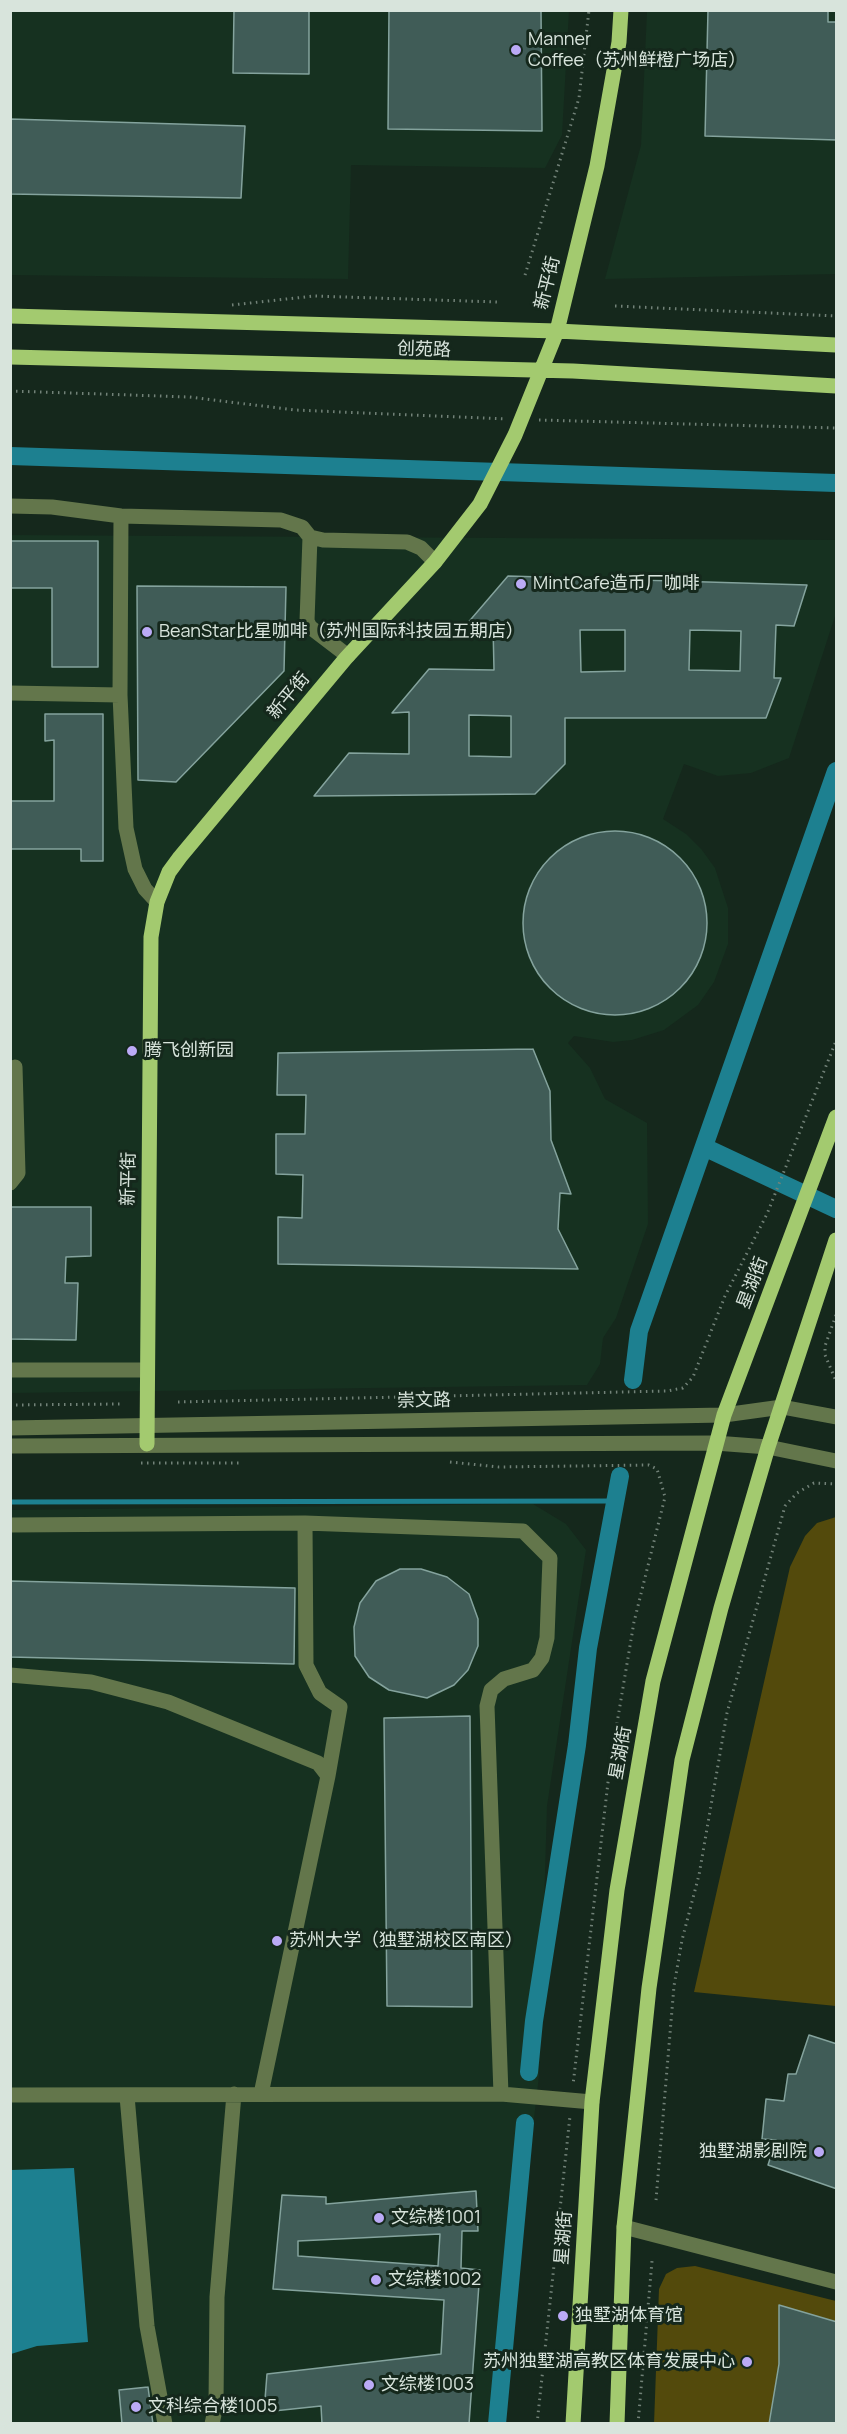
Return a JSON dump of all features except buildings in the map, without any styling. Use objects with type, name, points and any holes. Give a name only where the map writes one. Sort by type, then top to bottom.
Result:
[{"type":"main road","name":"新平街","points":[[147,1444],[151,937],[157,902],[169,872],[180,857],[348,656],[435,562],[480,504],[515,435],[542,372],[556,331],[597,166],[619,42],[621,10]]},
{"type":"main road","name":"创苑路","points":[[10,316],[556,331],[837,345]]},
{"type":"main road","name":"创苑路","points":[[10,357],[542,372],[837,386]]},
{"type":"main road","name":"星湖街","points":[[573,2424],[592,2103],[617,1890],[653,1681],[723,1415],[837,1117]]},
{"type":"main road","points":[[617,2424],[624,2228],[649,1988],[682,1760],[721,1608],[768,1447],[837,1240]]},
{"type":"street","points":[[10,506],[52,507],[121,516],[280,520],[302,527],[310,537],[323,540],[407,542],[421,548],[435,562]]},
{"type":"street","points":[[121,516],[120,694],[126,828],[130,856],[146,889],[157,902]]},
{"type":"street","points":[[310,537],[307,621],[310,627],[348,656]]},
{"type":"street","points":[[10,693],[120,694]]},
{"type":"street","points":[[10,1183],[18,1173],[15,1067]]},
{"type":"street","points":[[10,1370],[147,1370]]},
{"type":"street","name":"崇文路","points":[[10,1428],[723,1415],[782,1407],[837,1417]]},
{"type":"street","points":[[10,1446],[715,1443],[768,1447],[837,1461]]},
{"type":"street","points":[[10,1526],[304,1523],[523,1531],[550,1558],[547,1638],[542,1658],[533,1670],[504,1679],[491,1690],[487,1706],[501,2094]]},
{"type":"street","points":[[261,2094],[328,1776],[340,1707],[320,1693],[306,1665],[304,1523]]},
{"type":"street","points":[[10,1675],[91,1682],[168,1702],[318,1763],[328,1776]]},
{"type":"street","points":[[212,2424],[216,2405],[217,2297],[234,2094]]},
{"type":"street","points":[[10,2095],[501,2094],[592,2103]]},
{"type":"street","points":[[127,2096],[147,2326],[165,2424]]},
{"type":"street","points":[[624,2228],[837,2282]]},
{"type":"path","points":[[525,275],[579,98],[589,10]]},
{"type":"path","points":[[230,305],[314,297],[497,302]]},
{"type":"path","points":[[615,306],[837,316]]},
{"type":"path","points":[[10,391],[189,397],[295,410],[837,428]]},
{"type":"path","points":[[178,1402],[667,1391],[683,1388],[693,1377],[725,1296],[767,1214],[837,1041]]},
{"type":"path","points":[[837,1315],[825,1346],[825,1355],[837,1381]]},
{"type":"path","points":[[10,1405],[120,1404]]},
{"type":"path","points":[[446,1462],[499,1467],[649,1466],[657,1469],[665,1497],[634,1622],[610,1765],[572,2093]]},
{"type":"path","points":[[133,1463],[246,1463]]},
{"type":"path","points":[[656,2199],[674,1986],[682,1940],[699,1875],[727,1713],[785,1506],[797,1493],[814,1483],[837,1484]]},
{"type":"path","points":[[537,2424],[571,2105]]},
{"type":"path","points":[[638,2424],[652,2260]]},
{"type":"shaded area","points":[[11,11],[569,11],[562,135],[545,168],[351,165],[348,279],[11,275]]},
{"type":"shaded area","points":[[647,11],[836,11],[836,274],[605,279],[641,145]]},
{"type":"shaded area","points":[[10,535],[836,540],[836,613],[789,758],[751,773],[718,776],[684,764],[663,819],[686,834],[702,850],[715,868],[728,908],[728,944],[714,982],[698,1005],[664,1030],[632,1040],[613,1042],[574,1036],[568,1043],[590,1068],[605,1099],[647,1123],[648,1224],[616,1318],[603,1338],[600,1364],[587,1385],[11,1393]]},
{"type":"shaded area","name":"苏州大学（独墅湖校区南区）","points":[[533,1504],[566,1524],[586,1550],[547,1806],[539,2076],[498,2423],[11,2423],[10,1510]]},
{"type":"shaded area","points":[[836,1517],[836,2006],[694,1992],[790,1567],[805,1536],[817,1523]]},
{"type":"shaded area","name":"苏州独墅湖高教区体育发展中心","points":[[695,2266],[836,2301],[836,2423],[654,2424],[659,2289],[666,2274],[677,2268]]},
{"type":"water","points":[[74,2168],[88,2342],[37,2346],[11,2354],[11,2170]]},
{"type":"waterway","points":[[10,456],[836,483]]},
{"type":"waterway","points":[[633,1380],[639,1331],[836,771]]},
{"type":"waterway","points":[[704,1147],[836,1209]]},
{"type":"waterway","points":[[529,2072],[534,2021],[577,1745],[588,1648],[620,1476]]},
{"type":"waterway","points":[[10,1502],[617,1501]]},
{"type":"waterway","points":[[497,2424],[525,2123]]},
{"type":"place","name":"Manner Coffee（苏州鲜橙广场店）","points":[[516,50]]},
{"type":"place","name":"MintCafe造币厂咖啡","points":[[521,584]]},
{"type":"place","name":"BeanStar比星咖啡（苏州国际科技园五期店）","points":[[147,632]]},
{"type":"place","name":"腾飞创新园","points":[[132,1051]]},
{"type":"place","name":"苏州大学（独墅湖校区南区）","points":[[277,1941]]},
{"type":"place","name":"独墅湖影剧院","points":[[819,2152]]},
{"type":"place","name":"文综楼1001","points":[[379,2218]]},
{"type":"place","name":"文综楼1002","points":[[376,2280]]},
{"type":"place","name":"独墅湖体育馆","points":[[563,2316]]},
{"type":"place","name":"苏州独墅湖高教区体育发展中心","points":[[747,2362]]},
{"type":"place","name":"文综楼1003","points":[[369,2385]]},
{"type":"place","name":"文科综合楼1005","points":[[136,2407]]}]
